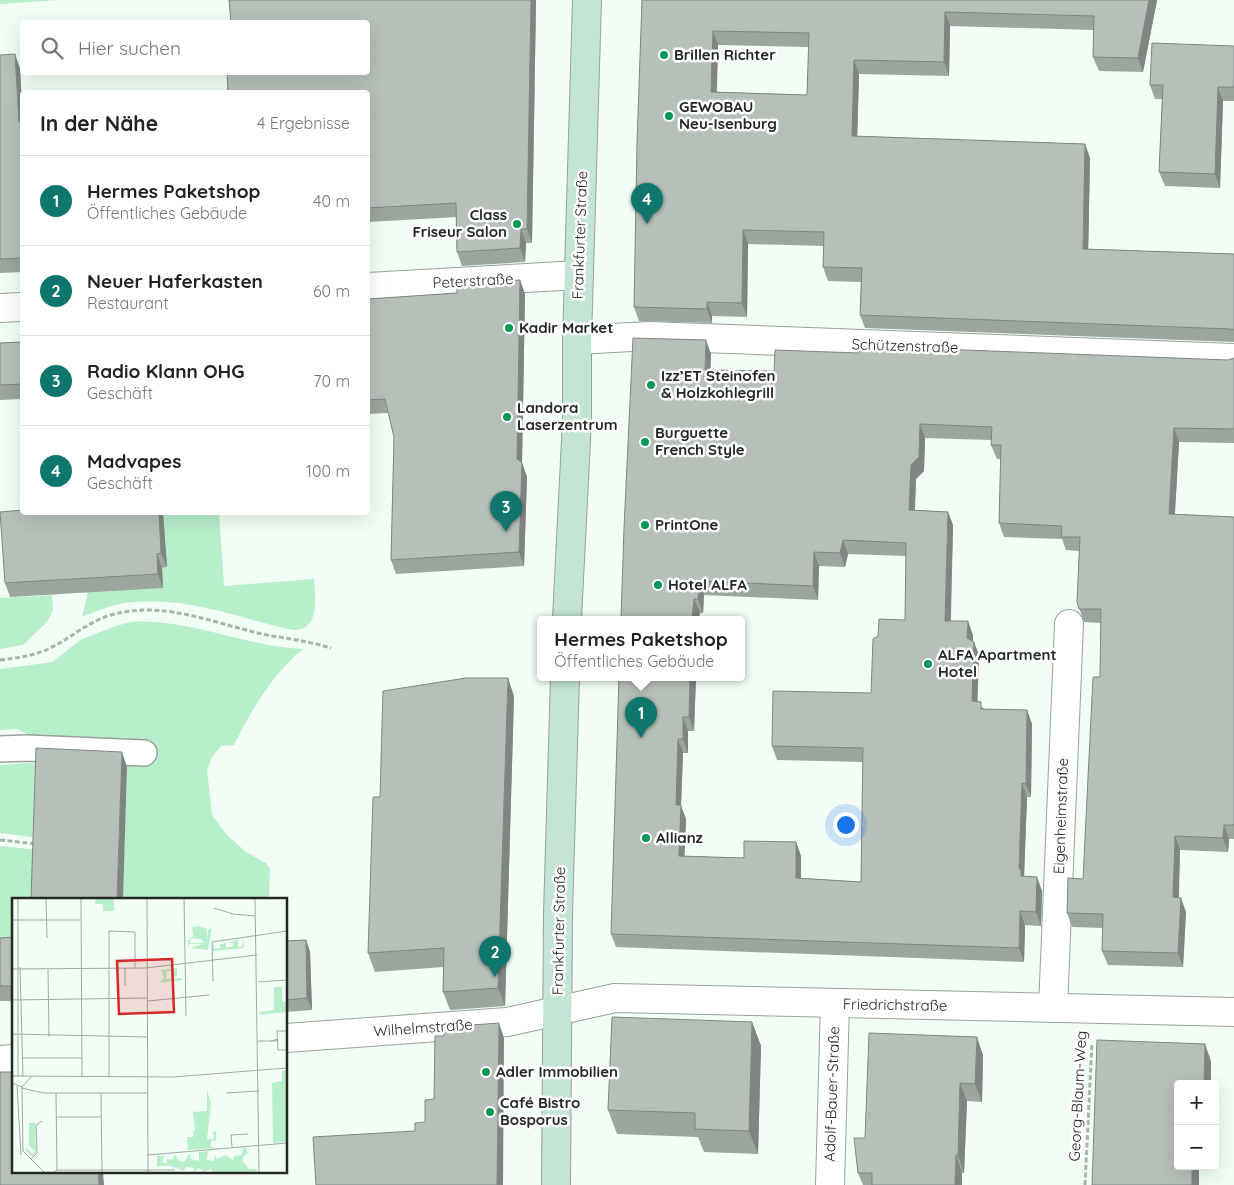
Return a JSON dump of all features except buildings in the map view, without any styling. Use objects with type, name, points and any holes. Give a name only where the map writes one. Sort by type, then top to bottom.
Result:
[{"type":"main road","name":"Frankfurter Straße","points":[[567,616],[577,420],[577,340],[587,0]]},
{"type":"main road","name":"Frankfurter Straße","points":[[556,1185],[558,914],[565,681]]},
{"type":"street","name":"Peterstraße","points":[[370,287],[579,275]]},
{"type":"street","points":[[0,308],[20,307]]},
{"type":"street","name":"Schützenstraße","points":[[577,340],[649,336],[1234,358]]},
{"type":"street","name":"Eigenheimstraße","points":[[1053,1008],[1069,624]]},
{"type":"street","name":"Friedrichstraße","points":[[558,1011],[615,998],[1234,1012]]},
{"type":"street","name":"Adolf-Bauer-Straße","points":[[830,1185],[835,1003]]},
{"type":"street","name":"Wilhelmstraße","points":[[288,1038],[507,1022],[558,1011]]},
{"type":"lane","points":[[0,749],[27,748],[144,753]]},
{"type":"path","points":[[0,660],[37,653],[50,648],[88,624],[112,615],[141,610],[208,618],[271,636],[303,639],[331,648]]},
{"type":"path","points":[[0,840],[39,844]]},
{"type":"path","name":"Georg-Blaum-Weg","points":[[1085,1185],[1093,1008]]},
{"type":"green space","points":[[0,0],[59,0],[0,4]]},
{"type":"green space","points":[[163,515],[219,515],[224,586],[314,579],[315,604],[312,619],[302,628],[294,630],[215,610],[155,601],[121,604],[101,609],[82,617],[88,592],[163,587],[162,568],[167,567]]},
{"type":"green space","points":[[52,595],[53,610],[47,622],[23,645],[0,649],[0,598]]},
{"type":"green space","points":[[130,622],[174,624],[260,643],[303,649],[272,681],[234,745],[221,746],[212,757],[207,770],[212,815],[226,834],[246,852],[266,863],[270,869],[269,898],[123,898],[123,887],[119,887],[124,857],[127,763],[27,734],[17,729],[0,730],[0,669],[53,662],[80,640]]},
{"type":"green space","points":[[41,764],[39,838],[0,833],[0,765]]},
{"type":"green space","points":[[0,846],[39,850],[42,898],[12,898],[12,968],[0,953]]},
{"type":"place","name":"Brillen Richter","points":[[664,55]]},
{"type":"place","name":"GEWOBAU Neu-Isenburg","points":[[669,116]]},
{"type":"place","name":"Class Friseur Salon","points":[[517,224]]},
{"type":"place","name":"Madvapes","points":[[647,224]]},
{"type":"place","name":"Kadir Market","points":[[509,328]]},
{"type":"place","name":"Izz’ET Steinofen & Holzkohlegrill","points":[[651,385]]},
{"type":"place","name":"Landora Laserzentrum","points":[[507,417]]},
{"type":"place","name":"Burguette French Style","points":[[645,442]]},
{"type":"place","name":"PrintOne","points":[[645,525]]},
{"type":"place","name":"Radio Klann OHG","points":[[506,532]]},
{"type":"place","name":"Hotel ALFA","points":[[658,585]]},
{"type":"place","name":"ALFA Apartment Hotel","points":[[928,664]]},
{"type":"place","name":"Hermes Paketshop","points":[[641,738]]},
{"type":"place","name":"Allianz","points":[[646,838]]},
{"type":"place","name":"Neuer Haferkasten","points":[[495,977]]},
{"type":"place","name":"Adler Immobilien","points":[[486,1072]]},
{"type":"place","name":"Café Bistro Bosporus","points":[[490,1112]]}]
